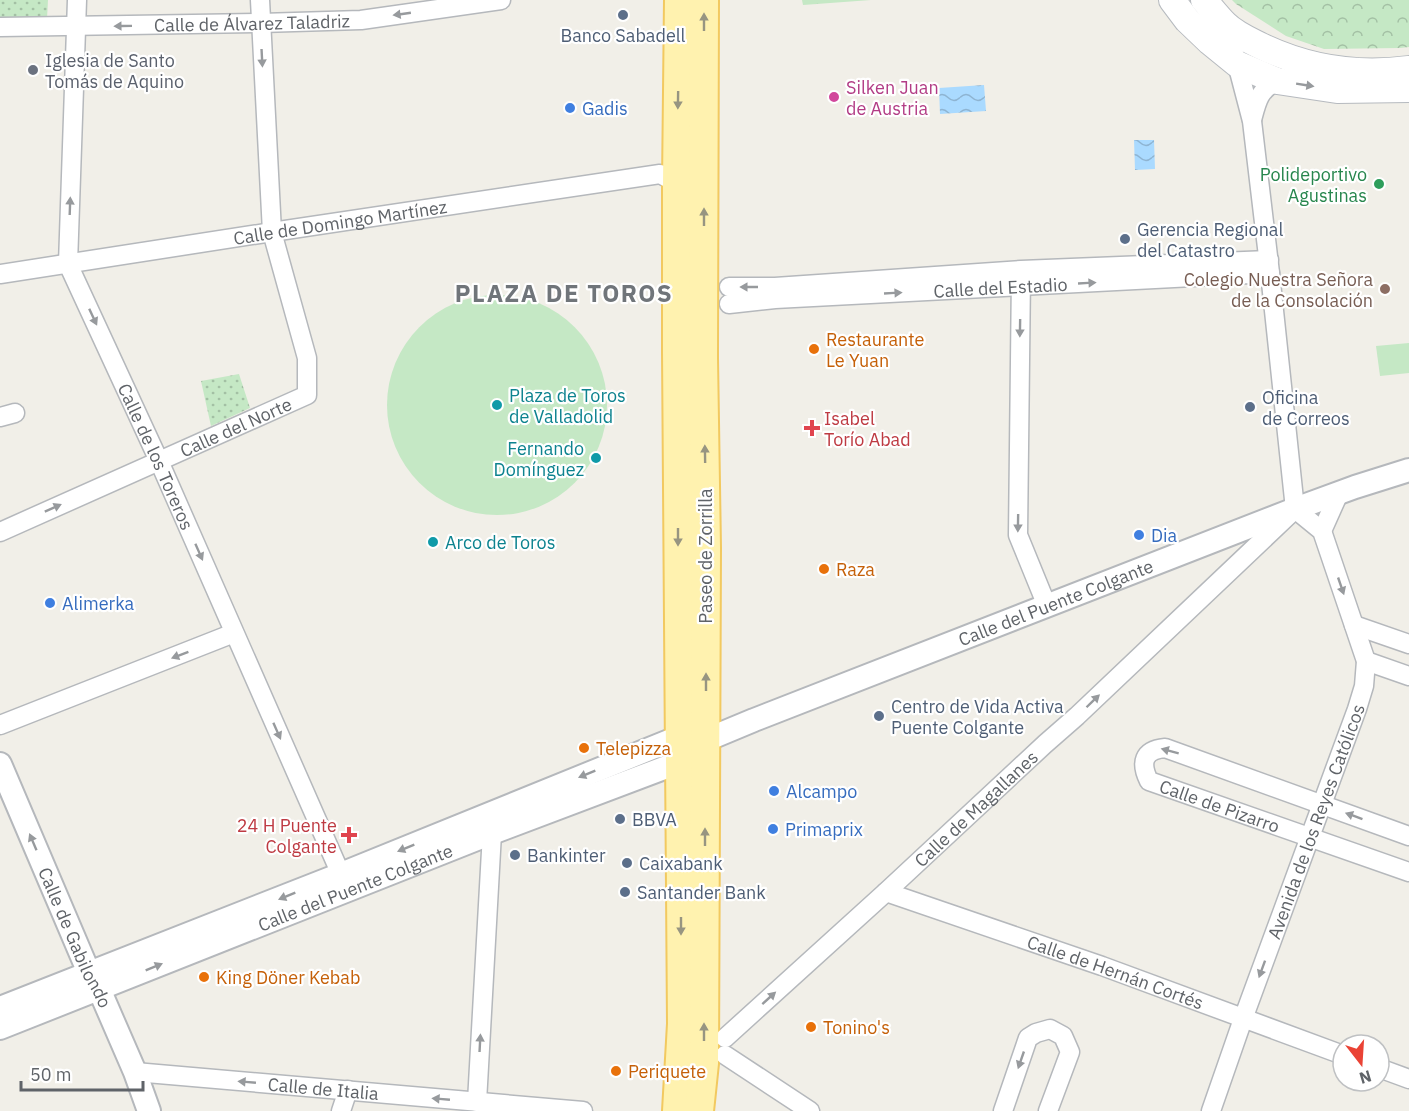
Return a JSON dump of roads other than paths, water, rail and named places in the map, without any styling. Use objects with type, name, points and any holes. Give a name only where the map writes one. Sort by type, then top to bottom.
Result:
[{"type":"main road","name":"Paseo de Zorrilla","points":[[679,0],[668,179],[688,747],[704,1063],[680,1109]]},
{"type":"main road","name":"Paseo de Zorrilla","points":[[688,747],[706,541],[703,358],[704,0]]},
{"type":"main road","points":[[1172,0],[1187,20],[1237,64],[1277,81],[1337,90],[1409,88]]},
{"type":"main road","points":[[1204,0],[1227,26],[1248,40],[1278,54],[1306,63],[1348,71],[1409,69]]},
{"type":"street","name":"Calle de los Toreros","points":[[77,0],[68,264],[159,461],[344,883]]},
{"type":"street","points":[[260,0],[272,231]]},
{"type":"street","name":"Calle de Álvarez Taladriz","points":[[0,27],[261,24],[361,20],[501,0]]},
{"type":"street","points":[[1227,26],[1251,122],[1270,266],[1295,509],[1322,531],[1339,493]]},
{"type":"street","points":[[1251,122],[1258,97],[1269,85],[1277,81]]},
{"type":"street","name":"Calle de Domingo Martínez","points":[[0,274],[272,231],[668,179]]},
{"type":"street","name":"Calle del Norte","points":[[0,532],[307,395],[307,358],[272,231]]},
{"type":"street","name":"Calle del Estadio","points":[[729,295],[775,287],[1270,266]]},
{"type":"street","points":[[1021,278],[1018,534],[1047,606]]},
{"type":"street","name":"Calle del Puente Colgante","points":[[0,1028],[94,981],[1295,509],[1409,470]]},
{"type":"street","name":"Calle de Magallanes","points":[[810,1111],[725,1046],[1295,509]]},
{"type":"street","name":"Avenida de los Reyes Católicos","points":[[1211,1111],[1364,686],[1366,662],[1322,531]]},
{"type":"street","points":[[1236,532],[1247,538],[1251,551]]},
{"type":"street","points":[[1354,625],[1409,644]]},
{"type":"street","points":[[0,725],[234,633]]},
{"type":"street","points":[[1366,662],[1409,676]]},
{"type":"street","name":"Calle del Puente Colgante","points":[[344,883],[492,833],[688,747]]},
{"type":"street","name":"Calle de Pizarro","points":[[1409,836],[1165,748],[1153,750],[1147,755],[1143,765],[1149,781],[1409,872]]},
{"type":"street","name":"Calle de Gabilondo","points":[[0,764],[135,1072],[149,1111]]},
{"type":"street","points":[[477,1102],[492,833]]},
{"type":"street","name":"Calle de Hernán Cortés","points":[[886,892],[1102,966],[1331,1051]]},
{"type":"street","name":"Calle del Puente Colgante","points":[[0,1008],[94,981]]},
{"type":"street","points":[[1003,1111],[1028,1038],[1050,1029],[1063,1036],[1070,1052],[1048,1111]]},
{"type":"street","name":"Calle de Italia","points":[[135,1072],[583,1111]]},
{"type":"street","points":[[1391,1072],[1409,1078]]},
{"type":"street","points":[[341,1111],[348,1090]]},
{"type":"water","points":[[984,85],[986,111],[940,114],[939,88]]},
{"type":"water","points":[[1134,140],[1154,140],[1155,169],[1135,170]]},
{"type":"place","name":"Banco Sabadell","points":[[623,15]]},
{"type":"place","name":"Iglesia de Santo Tomás de Aquino","points":[[33,70]]},
{"type":"place","name":"Silken Juan de Austria","points":[[834,97]]},
{"type":"place","name":"Gadis","points":[[570,108]]},
{"type":"place","name":"Polideportivo Agustinas","points":[[1379,184]]},
{"type":"place","name":"Gerencia Regional del Catastro","points":[[1125,239]]},
{"type":"place","name":"Colegio Nuestra Señora de la Consolación","points":[[1385,289]]},
{"type":"place","name":"Restaurante Le Yuan","points":[[814,349]]},
{"type":"place","name":"Plaza de Toros de Valladolid","points":[[497,405]]},
{"type":"place","name":"Oficina de Correos","points":[[1250,407]]},
{"type":"place","name":"Isabel Torío Abad","points":[[812,428]]},
{"type":"place","name":"Fernando Domínguez","points":[[596,458]]},
{"type":"place","name":"Dia","points":[[1139,535]]},
{"type":"place","name":"Arco de Toros","points":[[433,542]]},
{"type":"place","name":"Raza","points":[[824,569]]},
{"type":"place","name":"Alimerka","points":[[50,603]]},
{"type":"place","name":"Centro de Vida Activa Puente Colgante","points":[[879,716]]},
{"type":"place","name":"Telepizza","points":[[584,748]]},
{"type":"place","name":"Alcampo","points":[[774,791]]},
{"type":"place","name":"BBVA","points":[[620,819]]},
{"type":"place","name":"Primaprix","points":[[773,829]]},
{"type":"place","name":"24 H Puente Colgante","points":[[349,835]]},
{"type":"place","name":"Bankinter","points":[[515,855]]},
{"type":"place","name":"Caixabank","points":[[627,863]]},
{"type":"place","name":"Santander Bank","points":[[625,892]]},
{"type":"place","name":"King Döner Kebab","points":[[204,977]]},
{"type":"place","name":"Tonino's","points":[[811,1027]]},
{"type":"place","name":"Periquete","points":[[616,1071]]},
{"type":"district","name":"PLAZA DE TOROS","points":[[564,293]]}]
